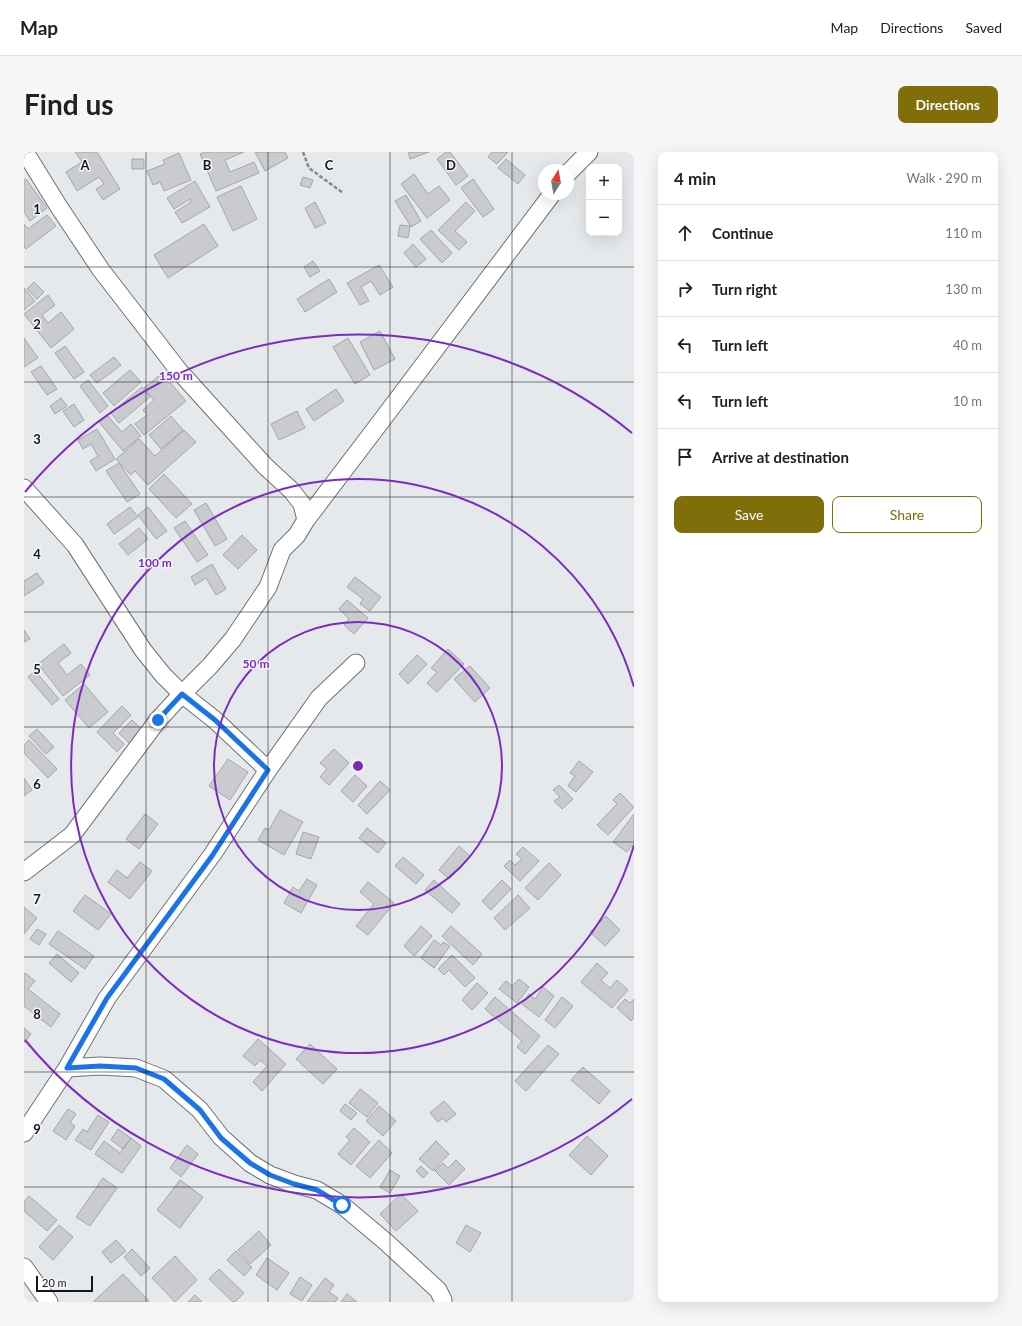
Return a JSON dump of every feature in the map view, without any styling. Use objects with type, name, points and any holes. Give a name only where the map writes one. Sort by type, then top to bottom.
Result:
[{"type":"street","points":[[25,152],[101,270],[179,371],[265,466],[291,490],[302,504],[306,520]]},
{"type":"street","points":[[574,167],[589,152]]},
{"type":"street","points":[[24,872],[72,835],[158,720],[210,666],[233,639],[268,587],[282,550],[297,535],[306,520],[547,200]]},
{"type":"street","points":[[24,488],[75,545],[143,650],[163,675],[182,694],[215,720],[268,770]]},
{"type":"street","points":[[24,1133],[67,1068],[107,998],[212,856],[268,770],[319,698],[356,663]]},
{"type":"street","points":[[67,1068],[100,1066],[136,1068],[164,1079],[200,1110],[221,1138],[250,1163],[270,1175],[294,1184],[317,1190],[342,1205],[386,1242],[438,1290],[443,1300],[442,1302]]},
{"type":"street","points":[[24,1267],[49,1302]]},
{"type":"path","points":[[303,152],[309,168],[343,193]]},
{"type":"building","points":[[75,152],[97,152],[120,189],[103,200],[96,189],[104,184],[99,177],[77,191],[66,172],[82,162]]},
{"type":"building","points":[[205,152],[244,152],[225,160],[230,172],[254,162],[259,173],[216,191],[200,154]]},
{"type":"building","points":[[255,152],[285,152],[288,158],[265,171]]},
{"type":"building","points":[[408,152],[429,152],[410,159]]},
{"type":"building","points":[[446,152],[450,152],[468,176],[456,185],[437,159]]},
{"type":"building","points":[[492,152],[508,152],[497,164],[488,157]]},
{"type":"building","points":[[179,153],[191,180],[164,191],[160,182],[153,185],[147,171],[165,164],[163,160]]},
{"type":"building","points":[[132,159],[144,159],[144,169],[132,169]]},
{"type":"building","points":[[506,159],[525,175],[518,184],[498,168]]},
{"type":"building","points":[[414,174],[428,194],[439,186],[450,200],[427,218],[401,184]]},
{"type":"building","points":[[303,177],[313,180],[310,188],[300,185]]},
{"type":"building","points":[[26,179],[47,208],[30,221],[24,212],[24,180]]},
{"type":"building","points":[[473,179],[494,209],[483,217],[461,188]]},
{"type":"building","points":[[195,181],[210,207],[182,223],[175,212],[191,202],[190,199],[174,209],[167,198]]},
{"type":"building","points":[[241,186],[257,219],[233,231],[217,197]]},
{"type":"building","points":[[406,195],[421,221],[411,227],[395,201]]},
{"type":"building","points":[[315,202],[326,223],[315,228],[305,208]]},
{"type":"building","points":[[466,202],[475,211],[455,231],[467,242],[459,250],[438,230]]},
{"type":"building","points":[[47,215],[56,226],[26,249],[24,247],[24,224],[28,229]]},
{"type":"building","points":[[204,224],[218,246],[168,278],[154,255]]},
{"type":"building","points":[[400,225],[410,226],[408,238],[398,236]]},
{"type":"building","points":[[431,230],[452,253],[442,263],[420,239]]},
{"type":"building","points":[[413,244],[426,259],[416,267],[404,253]]},
{"type":"building","points":[[313,261],[320,271],[310,277],[304,267]]},
{"type":"building","points":[[379,265],[393,287],[380,295],[371,281],[361,287],[369,301],[360,305],[347,283]]},
{"type":"building","points":[[329,279],[337,292],[305,312],[297,299]]},
{"type":"building","points":[[34,282],[44,292],[37,299],[27,289]]},
{"type":"building","points":[[24,288],[35,301],[24,310]]},
{"type":"building","points":[[48,295],[55,305],[42,315],[48,323],[61,312],[74,329],[51,348],[24,314]]},
{"type":"building","points":[[380,331],[395,359],[374,370],[360,342]]},
{"type":"building","points":[[24,338],[38,358],[24,367]]},
{"type":"building","points":[[348,338],[370,375],[355,384],[333,347]]},
{"type":"building","points":[[65,346],[84,372],[74,379],[55,353]]},
{"type":"building","points":[[114,357],[121,365],[97,383],[90,375]]},
{"type":"building","points":[[41,366],[57,389],[47,395],[31,372]]},
{"type":"building","points":[[130,370],[141,382],[114,406],[103,393]]},
{"type":"building","points":[[162,373],[186,401],[144,435],[135,424],[147,415],[143,410],[154,400],[144,388]]},
{"type":"building","points":[[88,380],[108,406],[100,413],[80,386]]},
{"type":"building","points":[[142,387],[150,397],[119,423],[111,413]]},
{"type":"building","points":[[336,389],[344,401],[314,421],[306,409]]},
{"type":"building","points":[[61,398],[67,406],[55,414],[50,406]]},
{"type":"building","points":[[74,404],[84,420],[74,427],[63,411]]},
{"type":"building","points":[[297,411],[305,428],[279,440],[271,424]]},
{"type":"building","points":[[107,415],[122,432],[131,424],[141,436],[123,451],[99,422]]},
{"type":"building","points":[[171,416],[183,430],[161,449],[149,435]]},
{"type":"building","points":[[97,429],[115,459],[96,471],[90,461],[98,456],[91,444],[83,449],[78,440]]},
{"type":"building","points":[[184,430],[196,442],[148,485],[135,471],[131,475],[116,459],[139,439],[155,456]]},
{"type":"building","points":[[119,463],[140,494],[127,502],[106,471]]},
{"type":"building","points":[[164,474],[192,504],[176,518],[149,489]]},
{"type":"building","points":[[206,503],[227,539],[215,546],[194,510]]},
{"type":"building","points":[[130,507],[138,517],[114,534],[107,524]]},
{"type":"building","points":[[148,507],[167,531],[156,539],[138,515]]},
{"type":"building","points":[[185,521],[208,555],[197,562],[174,528]]},
{"type":"building","points":[[139,528],[148,539],[128,555],[119,544]]},
{"type":"building","points":[[242,535],[257,550],[238,569],[223,555]]},
{"type":"building","points":[[212,564],[226,589],[216,595],[206,578],[195,585],[191,577]]},
{"type":"building","points":[[37,573],[44,583],[24,596],[24,581]]},
{"type":"building","points":[[355,577],[381,597],[370,611],[360,604],[363,599],[347,587]]},
{"type":"building","points":[[347,600],[368,618],[354,634],[344,625],[349,619],[339,609]]},
{"type":"building","points":[[24,630],[30,639],[24,642]]},
{"type":"building","points":[[64,644],[71,653],[58,663],[67,675],[81,664],[90,675],[63,696],[38,664]]},
{"type":"building","points":[[448,649],[464,664],[437,692],[427,683],[437,672],[431,668]]},
{"type":"building","points":[[417,655],[427,664],[408,684],[399,674]]},
{"type":"building","points":[[470,666],[490,688],[475,702],[454,679]]},
{"type":"building","points":[[35,671],[59,699],[52,705],[28,677]]},
{"type":"building","points":[[84,684],[108,712],[89,728],[65,700]]},
{"type":"building","points":[[122,706],[131,715],[113,733],[124,744],[117,752],[97,732]]},
{"type":"building","points":[[132,720],[143,730],[130,744],[119,733]]},
{"type":"building","points":[[37,729],[54,747],[46,754],[29,736]]},
{"type":"building","points":[[29,740],[57,769],[48,778],[24,753],[24,745]]},
{"type":"building","points":[[334,749],[349,763],[329,785],[320,777],[327,769],[320,763]]},
{"type":"building","points":[[228,759],[248,772],[230,800],[209,786]]},
{"type":"building","points":[[579,761],[593,772],[576,792],[568,786],[575,776],[570,773]]},
{"type":"building","points":[[355,775],[367,786],[353,802],[341,791]]},
{"type":"building","points":[[24,778],[32,790],[24,796]]},
{"type":"building","points":[[380,781],[390,790],[367,814],[358,805]]},
{"type":"building","points":[[559,785],[573,799],[562,809],[554,801],[560,797],[553,790]]},
{"type":"building","points":[[620,793],[634,807],[608,835],[597,825],[617,804],[613,800]]},
{"type":"building","points":[[280,810],[303,822],[284,855],[258,840],[265,828],[269,830]]},
{"type":"building","points":[[145,814],[158,824],[139,849],[126,839]]},
{"type":"building","points":[[634,814],[634,843],[627,852],[613,842]]},
{"type":"building","points":[[367,828],[386,843],[378,853],[359,838]]},
{"type":"building","points":[[303,832],[319,837],[311,859],[296,854]]},
{"type":"building","points":[[459,846],[470,856],[449,879],[439,870]]},
{"type":"building","points":[[523,847],[539,861],[520,881],[504,866],[510,860],[515,865],[522,859],[516,854]]},
{"type":"building","points":[[403,857],[424,875],[416,884],[395,866]]},
{"type":"building","points":[[140,862],[152,871],[130,899],[108,882],[117,870],[127,878]]},
{"type":"building","points":[[549,863],[561,875],[538,900],[525,888]]},
{"type":"building","points":[[307,879],[317,885],[301,913],[284,903],[293,887],[299,891]]},
{"type":"building","points":[[434,880],[460,904],[452,913],[425,890]]},
{"type":"building","points":[[502,880],[511,889],[491,910],[482,901]]},
{"type":"building","points":[[368,882],[394,903],[368,935],[356,926],[374,904],[360,892]]},
{"type":"building","points":[[85,895],[111,914],[98,930],[73,911]]},
{"type":"building","points":[[518,895],[530,908],[505,930],[494,918]]},
{"type":"building","points":[[24,907],[37,918],[24,934]]},
{"type":"building","points":[[606,916],[620,930],[605,946],[590,932]]},
{"type":"building","points":[[421,926],[432,936],[414,956],[404,946]]},
{"type":"building","points":[[451,926],[482,954],[473,965],[442,936]]},
{"type":"building","points":[[37,929],[46,934],[39,945],[30,939]]},
{"type":"building","points":[[58,931],[94,956],[85,969],[49,944]]},
{"type":"building","points":[[434,940],[441,945],[443,942],[450,946],[434,968],[421,958]]},
{"type":"building","points":[[57,954],[79,973],[71,982],[49,963]]},
{"type":"building","points":[[452,955],[475,978],[465,987],[449,970],[444,975],[438,969]]},
{"type":"building","points":[[597,963],[608,973],[601,980],[610,988],[617,980],[628,990],[612,1008],[581,982]]},
{"type":"building","points":[[25,973],[35,981],[28,989],[60,1014],[51,1027],[24,1006]]},
{"type":"building","points":[[519,979],[529,987],[517,1003],[499,989],[506,981],[512,986]]},
{"type":"building","points":[[477,983],[488,993],[472,1010],[462,1000]]},
{"type":"building","points":[[543,987],[554,996],[539,1017],[522,1004],[529,994],[535,999]]},
{"type":"building","points":[[495,997],[540,1036],[525,1054],[517,1047],[522,1041],[485,1009]]},
{"type":"building","points":[[562,997],[573,1006],[555,1028],[545,1020]]},
{"type":"building","points":[[625,999],[630,1003],[634,999],[634,1017],[631,1021],[617,1008]]},
{"type":"building","points":[[24,1028],[31,1034],[24,1043]]},
{"type":"building","points":[[258,1039],[286,1064],[262,1091],[253,1082],[267,1066],[260,1060],[255,1066],[243,1056]]},
{"type":"building","points":[[310,1044],[337,1069],[323,1084],[296,1059]]},
{"type":"building","points":[[548,1045],[559,1054],[526,1091],[515,1081]]},
{"type":"building","points":[[583,1067],[610,1091],[599,1104],[571,1080]]},
{"type":"building","points":[[360,1089],[378,1103],[367,1117],[349,1103]]},
{"type":"building","points":[[444,1101],[456,1114],[446,1122],[443,1118],[438,1122],[430,1113]]},
{"type":"building","points":[[345,1104],[357,1113],[351,1120],[340,1111]]},
{"type":"building","points":[[379,1106],[396,1121],[383,1136],[366,1121]]},
{"type":"building","points":[[68,1109],[76,1114],[70,1123],[75,1126],[66,1140],[53,1131]]},
{"type":"building","points":[[98,1115],[109,1122],[91,1150],[75,1140],[83,1129],[87,1132]]},
{"type":"building","points":[[354,1128],[370,1142],[351,1165],[338,1154],[350,1140],[346,1137]]},
{"type":"building","points":[[118,1129],[131,1138],[123,1149],[111,1140]]},
{"type":"building","points":[[587,1136],[608,1156],[591,1175],[569,1155]]},
{"type":"building","points":[[131,1138],[141,1146],[122,1173],[95,1154],[104,1141],[120,1153]]},
{"type":"building","points":[[379,1140],[392,1153],[370,1178],[356,1166]]},
{"type":"building","points":[[436,1141],[449,1154],[433,1171],[419,1159]]},
{"type":"building","points":[[187,1145],[198,1154],[181,1177],[170,1168]]},
{"type":"building","points":[[456,1160],[465,1169],[449,1185],[435,1171],[443,1163],[448,1168]]},
{"type":"building","points":[[421,1166],[428,1173],[423,1178],[416,1171]]},
{"type":"building","points":[[390,1170],[400,1176],[390,1193],[380,1187]]},
{"type":"building","points":[[103,1178],[117,1188],[90,1226],[76,1217]]},
{"type":"building","points":[[180,1180],[203,1197],[180,1228],[157,1210]]},
{"type":"building","points":[[401,1194],[418,1211],[396,1231],[380,1214]]},
{"type":"building","points":[[29,1196],[57,1220],[47,1231],[24,1211],[24,1202]]},
{"type":"building","points":[[59,1225],[73,1237],[53,1260],[39,1247]]},
{"type":"building","points":[[466,1225],[481,1233],[470,1252],[456,1243]]},
{"type":"building","points":[[259,1231],[271,1245],[250,1264],[238,1250]]},
{"type":"building","points":[[116,1240],[126,1251],[111,1263],[102,1252]]},
{"type":"building","points":[[132,1249],[150,1268],[141,1276],[124,1257]]},
{"type":"building","points":[[236,1251],[252,1267],[244,1276],[227,1260]]},
{"type":"building","points":[[175,1256],[197,1280],[175,1302],[152,1278]]},
{"type":"building","points":[[267,1258],[289,1273],[277,1290],[256,1275]]},
{"type":"building","points":[[219,1269],[244,1293],[235,1302],[233,1302],[209,1279]]},
{"type":"building","points":[[123,1274],[149,1301],[148,1302],[94,1302],[94,1301]]},
{"type":"building","points":[[300,1277],[312,1285],[302,1301],[290,1294]]},
{"type":"building","points":[[325,1278],[334,1285],[329,1292],[338,1298],[335,1302],[307,1302]]},
{"type":"building","points":[[347,1294],[357,1302],[341,1302]]},
{"type":"building","points":[[195,1295],[202,1302],[188,1302]]},
{"type":"route","points":[[158,720],[182,694],[215,720],[268,770],[212,856],[107,998],[67,1068],[100,1066],[136,1068],[164,1079],[200,1110],[221,1138],[250,1163],[270,1175],[294,1184],[317,1190],[342,1205]]}]
